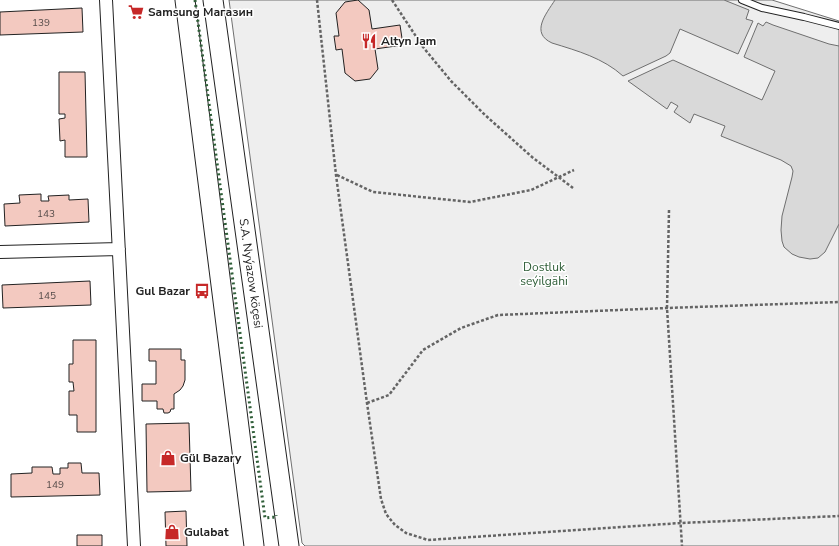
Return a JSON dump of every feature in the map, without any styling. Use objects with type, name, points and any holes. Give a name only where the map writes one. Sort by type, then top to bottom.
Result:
[{"type":"main road","points":[[185,0],[254,546]]},
{"type":"main road","name":"S.A. Nyýazow köçesi","points":[[213,0],[289,546]]},
{"type":"street","points":[[106,0],[134,546]]},
{"type":"street","points":[[0,252],[119,250]]},
{"type":"lane","points":[[742,0],[762,8],[839,26]]},
{"type":"path","points":[[317,0],[336,175],[381,498],[386,514],[395,525],[406,533],[428,540],[681,523],[839,516]]},
{"type":"path","points":[[392,0],[423,46],[451,80],[485,114],[532,157],[573,188]]},
{"type":"path","points":[[336,175],[373,192],[470,202],[531,190],[574,170]]},
{"type":"path","points":[[669,210],[668,308],[682,546]]},
{"type":"path","points":[[367,403],[389,395],[423,350],[461,328],[498,315],[839,302]]},
{"type":"green space","name":"Dostluk seýilgähi","points":[[229,0],[772,0],[839,21],[839,546],[305,546],[302,543]]},
{"type":"shaded area","points":[[555,0],[724,0],[749,10],[746,19],[753,21],[738,54],[680,29],[670,53],[623,76],[599,60],[545,39],[541,29],[542,23],[544,17]]},
{"type":"shaded area","points":[[766,22],[829,44],[839,46],[839,224],[825,252],[818,258],[810,259],[792,254],[784,247],[782,241],[782,216],[792,177],[793,171],[791,166],[781,160],[721,136],[725,126],[694,114],[690,123],[674,112],[678,106],[671,102],[667,109],[628,81],[673,60],[762,100],[775,71],[744,57],[758,23],[763,26]]},
{"type":"building","name":"Altyn Jam","points":[[358,0],[369,10],[372,29],[400,25],[403,45],[375,49],[378,69],[370,79],[355,81],[345,73],[342,49],[336,50],[334,36],[339,36],[336,13],[345,2]]},
{"type":"building","points":[[82,8],[83,32],[0,35],[0,12]]},
{"type":"building","points":[[59,72],[85,72],[87,157],[65,157],[65,140],[60,141],[59,119],[65,118],[65,114],[59,114]]},
{"type":"building","points":[[41,194],[41,201],[49,201],[48,196],[69,195],[69,200],[88,199],[89,222],[5,226],[4,204],[20,203],[19,195]]},
{"type":"building","points":[[90,281],[91,305],[3,308],[2,285]]},
{"type":"building","points":[[73,340],[96,340],[96,432],[77,432],[77,415],[69,415],[69,391],[74,391],[73,382],[69,382],[69,364],[73,364]]},
{"type":"building","points":[[149,349],[181,349],[181,360],[185,360],[185,380],[180,390],[174,394],[174,409],[171,409],[168,413],[164,413],[163,409],[157,409],[157,401],[142,401],[142,384],[156,384],[156,361],[149,361]]},
{"type":"building","name":"Gül Bazary","points":[[189,423],[191,491],[147,492],[146,424]]},
{"type":"building","points":[[68,463],[81,463],[82,473],[99,473],[100,495],[11,497],[11,474],[32,473],[32,467],[52,467],[53,474],[60,474],[60,468],[68,468]]},
{"type":"building","points":[[186,511],[187,546],[166,546],[165,512]]},
{"type":"building","points":[[77,535],[102,535],[102,546],[77,546]]},
{"type":"hedge","points":[[195,0],[265,518],[276,517],[276,515]]},
{"type":"place","name":"Samsung Магазин","points":[[136,12]]},
{"type":"place","name":"Altyn Jam","points":[[369,41]]},
{"type":"place","name":"Gul Bazar","points":[[202,291]]},
{"type":"place","name":"Gül Bazary","points":[[168,458]]},
{"type":"place","name":"Gulabat","points":[[172,532]]}]
